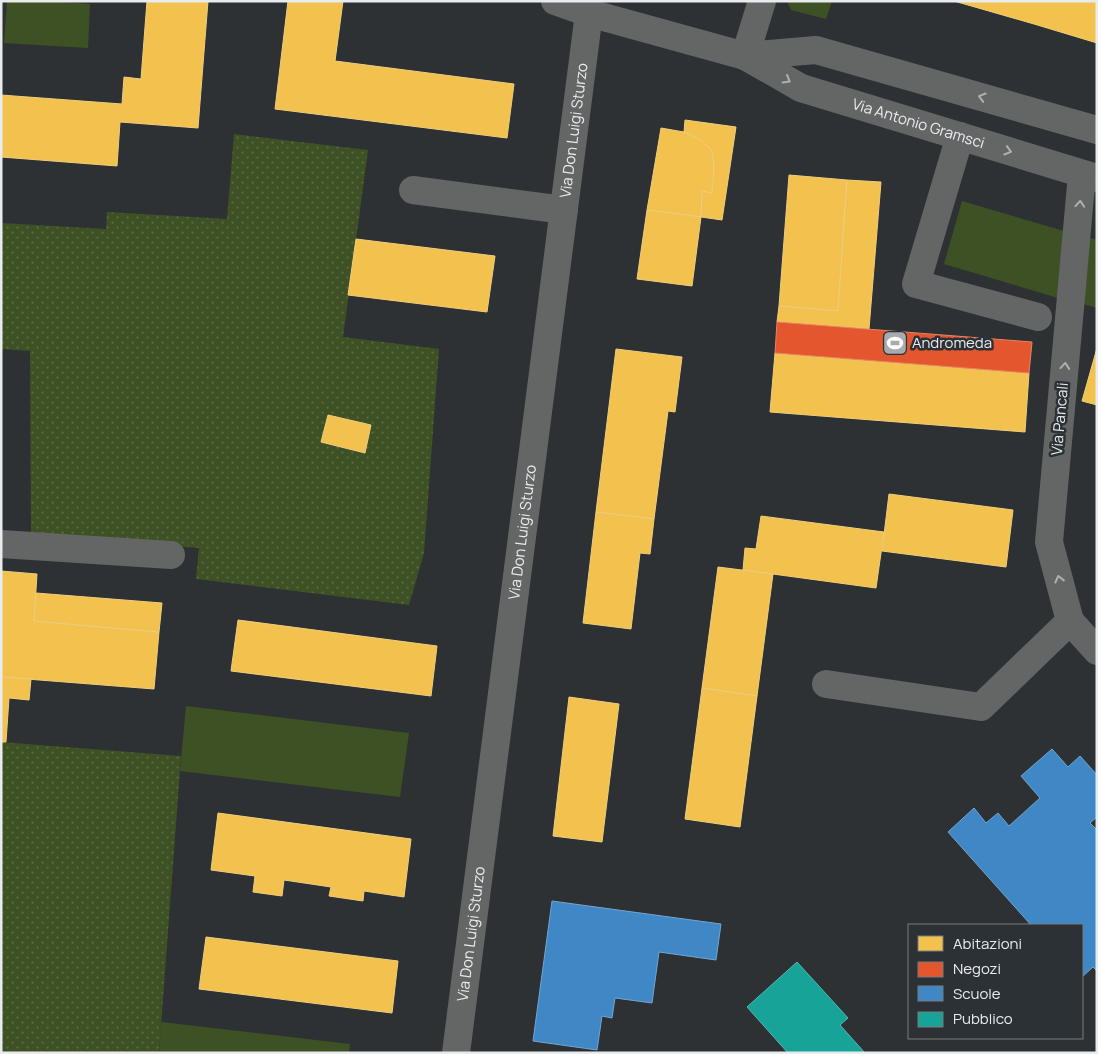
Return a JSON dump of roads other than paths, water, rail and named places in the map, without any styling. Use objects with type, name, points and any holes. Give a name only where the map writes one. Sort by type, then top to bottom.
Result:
[{"type":"street","name":"Via Antonio Gramsci","points":[[555,1],[589,13],[745,56],[801,88],[1089,176]]},
{"type":"street","points":[[745,56],[762,1]]},
{"type":"street","name":"Via Don Luigi Sturzo","points":[[456,1053],[589,13]]},
{"type":"street","name":"Via Antonio Gramsci","points":[[745,56],[816,50],[1097,130]]},
{"type":"street","points":[[960,136],[916,284],[1038,317]]},
{"type":"street","name":"Via Pancali","points":[[1089,176],[1049,542],[1070,621],[1097,651]]},
{"type":"street","points":[[413,190],[564,210]]},
{"type":"street","points":[[1,544],[171,555]]},
{"type":"street","points":[[826,684],[982,707],[1070,621]]},
{"type":"place","name":"Andromeda","points":[[895,343]]}]
